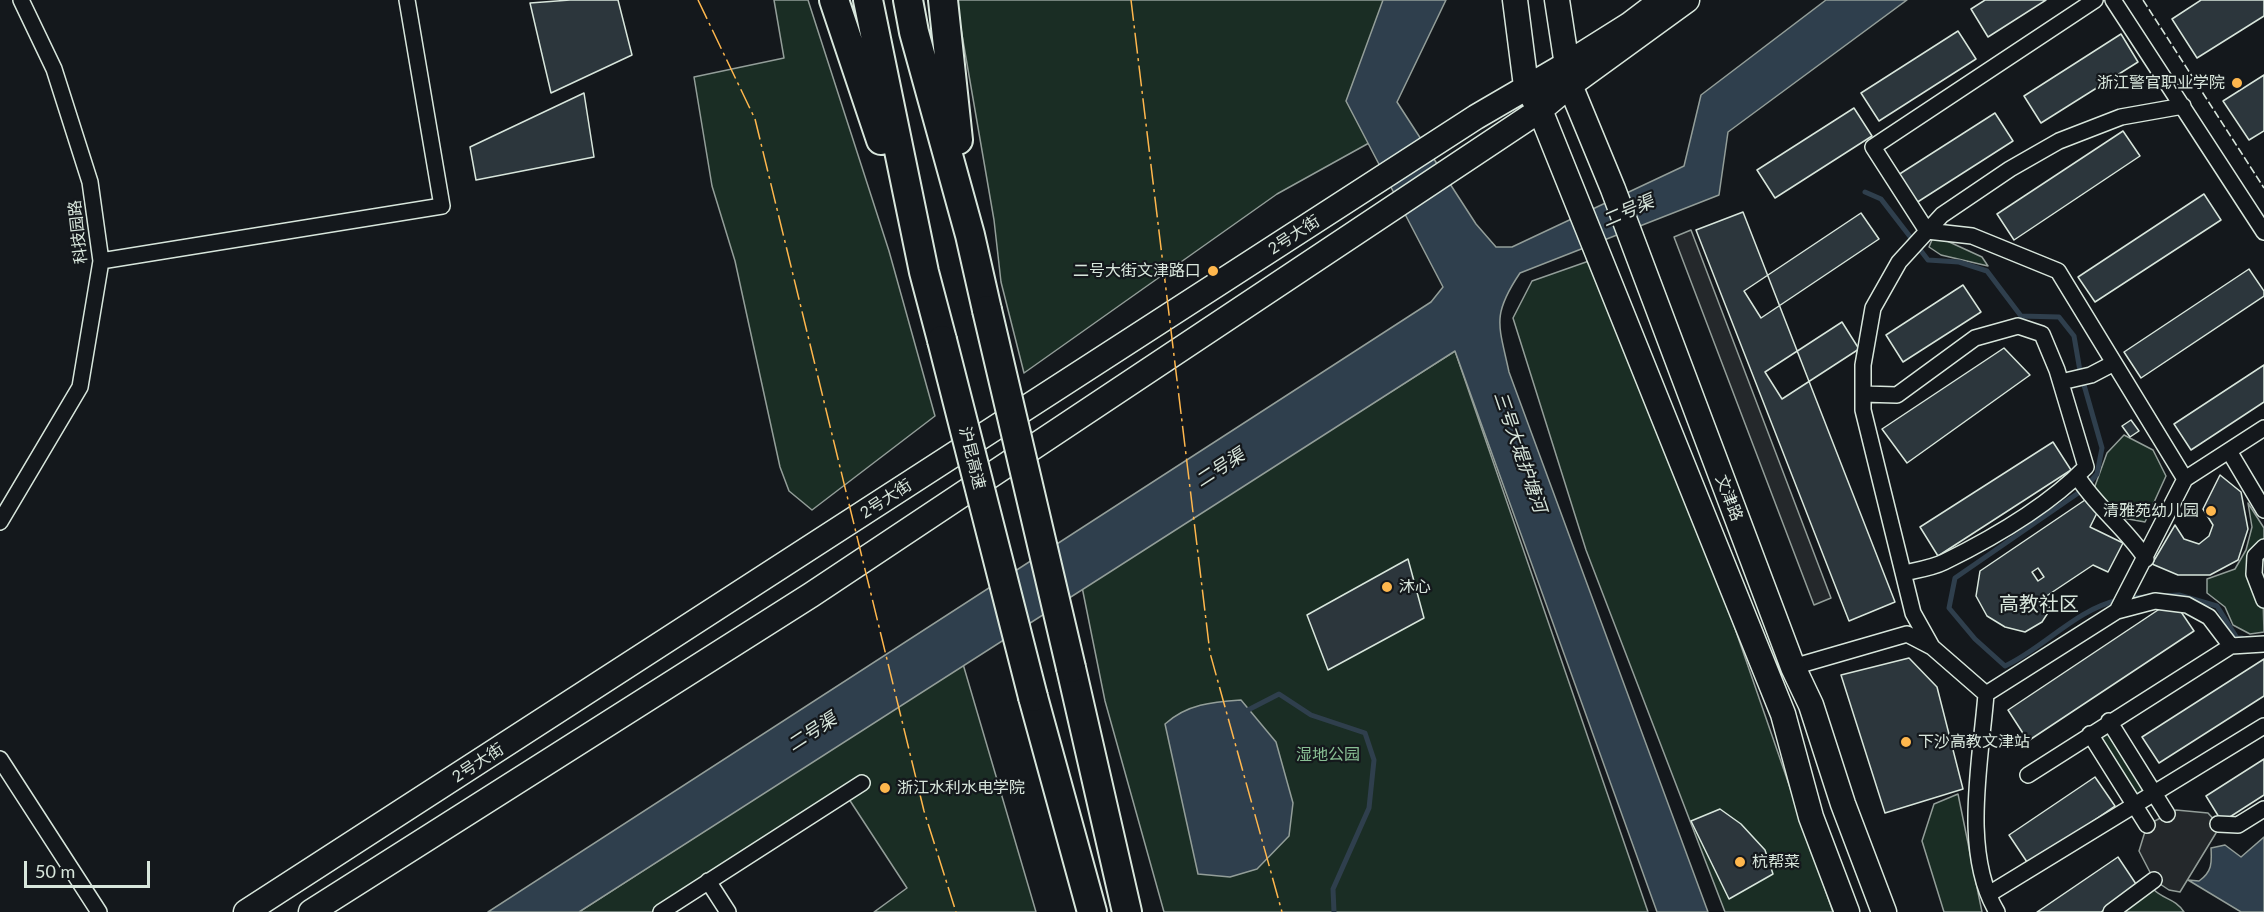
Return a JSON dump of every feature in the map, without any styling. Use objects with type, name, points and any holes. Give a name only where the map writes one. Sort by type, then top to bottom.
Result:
[{"type":"highway","points":[[834,0],[924,272]]},
{"type":"highway","name":"沪昆高速","points":[[868,0],[924,272],[1092,912]]},
{"type":"highway","points":[[908,0],[914,32],[970,235],[1127,912]]},
{"type":"highway","points":[[943,0],[970,235]]},
{"type":"main road","points":[[1515,0],[1526,86]]},
{"type":"main road","name":"文津路","points":[[1557,0],[1568,75],[1793,667],[1811,705],[1843,804],[1884,912]]},
{"type":"main road","points":[[1568,75],[1662,0]]},
{"type":"main road","points":[[1568,75],[1688,0]]},
{"type":"main road","name":"2号大街","points":[[246,912],[1448,135],[1526,86],[1568,75]]},
{"type":"main road","name":"2号大街","points":[[311,912],[811,595],[1467,159],[1540,110],[1568,75]]},
{"type":"main road","name":"文津路","points":[[1526,86],[1540,110],[1594,250],[1783,714],[1811,817],[1847,912]]},
{"type":"street","name":"科技园路","points":[[0,522],[80,387],[101,261],[90,182],[54,69],[21,0]]},
{"type":"street","points":[[101,261],[442,206],[407,0]]},
{"type":"street","points":[[1925,234],[1873,147],[2095,0]]},
{"type":"street","points":[[2113,0],[2264,232]]},
{"type":"street","points":[[1932,647],[1913,613],[1863,410],[1863,365],[1873,308],[1899,261],[1942,215],[2010,169],[2059,141],[2121,117],[2183,106]]},
{"type":"street","points":[[1925,234],[1972,236],[2058,271],[2185,479]]},
{"type":"street","points":[[1863,394],[1897,395],[1975,338],[2018,326],[2042,334],[2066,381],[2086,467],[2065,488],[2004,528],[1942,563],[1904,573]]},
{"type":"street","points":[[2066,381],[2090,375],[2114,363]]},
{"type":"street","points":[[2117,611],[2127,588],[2146,559],[2185,479],[2264,428]]},
{"type":"street","points":[[2229,451],[2264,510]]},
{"type":"street","points":[[2078,477],[2088,494],[2134,540],[2146,559]]},
{"type":"street","points":[[2264,547],[2255,556],[2254,574],[2261,599],[2264,600]]},
{"type":"street","points":[[1986,694],[2117,611],[2155,601],[2187,605],[2209,617],[2231,646]]},
{"type":"street","points":[[1793,667],[1907,634],[1932,647],[1986,694]]},
{"type":"street","points":[[2028,775],[2109,721],[2231,646],[2264,644]]},
{"type":"street","points":[[1986,694],[1976,827],[1980,867],[1997,912]]},
{"type":"street","points":[[2109,721],[2167,814]]},
{"type":"street","points":[[1989,894],[2264,726]]},
{"type":"street","points":[[2090,734],[2147,825]]},
{"type":"street","points":[[0,759],[99,912]]},
{"type":"street","points":[[661,912],[862,783]]},
{"type":"street","points":[[2218,824],[2238,825],[2264,809]]},
{"type":"street","points":[[2111,912],[2154,880]]},
{"type":"street","points":[[708,881],[728,912]]},
{"type":"green space","points":[[774,0],[808,0],[889,251],[935,416],[812,510],[789,491],[780,467],[735,261],[712,186],[694,77],[784,58]]},
{"type":"green space","points":[[956,0],[1423,0],[1378,138],[1277,194],[1024,373],[1001,282],[994,220]]},
{"type":"green space","points":[[1934,235],[1982,257],[1988,266],[1941,255],[1929,247]]},
{"type":"green space","points":[[1606,255],[1833,912],[1725,912],[1586,550],[1513,318],[1532,281]]},
{"type":"green space","name":"湿地公园","points":[[1455,351],[1648,912],[1164,912],[1105,701],[1082,587]]},
{"type":"green space","points":[[2124,435],[2153,450],[2166,476],[2145,522],[2117,517],[2091,497],[2107,453]]},
{"type":"green space","points":[[2248,503],[2264,528],[2264,559],[2262,562],[2264,632],[2250,634],[2233,625],[2225,607],[2207,593],[2207,579],[2235,569],[2246,550],[2252,527]]},
{"type":"green space","name":"浙江水利水电学院","points":[[963,664],[1036,912],[874,912],[907,888],[845,793],[659,912],[579,912]]},
{"type":"green space","points":[[2108,730],[2145,791],[2133,798],[2097,737]]},
{"type":"green space","points":[[1958,794],[1982,912],[1944,912],[1922,841],[1934,804]]},
{"type":"green space","points":[[2153,889],[2177,904],[2184,912],[2122,912]]},
{"type":"shaded area","points":[[1691,230],[1831,598],[1814,605],[1674,237]]},
{"type":"shaded area","points":[[2176,810],[2208,813],[2218,824],[2216,833],[2180,892],[2169,890],[2154,880],[2139,851],[2147,825]]},
{"type":"water","points":[[1383,0],[1446,0],[1397,102],[1476,224],[1496,247],[1512,247],[1684,166],[1701,95],[1826,0],[1907,0],[1728,132],[1719,195],[1520,273],[1501,311],[1500,331],[1509,372],[1708,912],[1657,912],[1455,351],[579,912],[488,912],[1431,302],[1443,287],[1346,101]]},
{"type":"water","points":[[1241,700],[1276,742],[1293,803],[1289,836],[1257,869],[1230,877],[1198,874],[1165,724],[1191,708],[1210,703]]},
{"type":"water","points":[[2264,837],[2264,912],[2241,912],[2188,880],[2199,881],[2209,871],[2211,848],[2225,845],[2241,857]]},
{"type":"building","points":[[618,0],[632,55],[551,93],[530,3]]},
{"type":"building","points":[[1985,0],[2046,0],[1988,37],[1971,9]]},
{"type":"building","points":[[2201,0],[2264,0],[2264,16],[2197,58],[2172,19]]},
{"type":"building","points":[[1958,31],[1976,59],[1879,121],[1861,93]]},
{"type":"building","points":[[2121,34],[2138,62],[2041,123],[2024,96]]},
{"type":"building","points":[[2264,75],[2264,131],[2249,140],[2223,101]]},
{"type":"building","points":[[584,93],[594,157],[476,180],[470,147]]},
{"type":"building","points":[[1854,108],[1872,136],[1775,198],[1757,170]]},
{"type":"building","points":[[1995,113],[2013,141],[1916,203],[1898,175]]},
{"type":"building","points":[[2123,131],[2140,156],[2014,240],[1997,214]]},
{"type":"building","points":[[2204,194],[2221,220],[2095,302],[2078,277]]},
{"type":"building","points":[[1743,212],[1895,602],[1849,621],[1696,230]]},
{"type":"building","points":[[1861,213],[1879,239],[1761,318],[1744,291]]},
{"type":"building","points":[[2249,269],[2264,291],[2264,296],[2141,378],[2124,352]]},
{"type":"building","points":[[1963,285],[1981,312],[1903,362],[1886,335]]},
{"type":"building","points":[[1842,322],[1859,349],[1782,399],[1765,372]]},
{"type":"building","points":[[2004,348],[2030,375],[1907,463],[1882,429]]},
{"type":"building","points":[[2264,365],[2264,402],[2191,450],[2174,424]]},
{"type":"building","points":[[2131,420],[2139,431],[2130,437],[2122,426]]},
{"type":"building","points":[[2053,442],[2071,470],[1938,556],[1920,527]]},
{"type":"building","name":"清雅苑幼儿园","points":[[2220,475],[2241,492],[2248,529],[2238,560],[2210,575],[2178,575],[2152,564],[2175,525],[2184,539],[2199,544],[2209,536],[2213,525],[2203,509]]},
{"type":"building","points":[[2085,500],[2100,507],[2090,527],[2123,543],[2108,572],[2093,565],[2039,601],[2051,608],[2042,622],[2025,632],[2005,627],[1987,616],[1976,596],[1980,571]]},
{"type":"building","name":"沐心","points":[[1408,559],[1424,618],[1328,670],[1307,615]]},
{"type":"building","points":[[2038,568],[2044,577],[2038,581],[2032,572]]},
{"type":"building","points":[[2173,600],[2194,631],[2028,741],[2008,710]]},
{"type":"building","name":"下沙高教文津站","points":[[1909,658],[1937,687],[1963,789],[1885,813],[1841,675]]},
{"type":"building","points":[[2264,659],[2264,696],[2159,763],[2142,737]]},
{"type":"building","points":[[2264,759],[2264,795],[2222,822],[2206,796]]},
{"type":"building","points":[[2095,777],[2115,806],[2029,865],[2009,835]]},
{"type":"building","name":"杭帮菜","points":[[1720,809],[1741,824],[1765,850],[1773,874],[1729,899],[1691,821]]},
{"type":"building","points":[[2118,857],[2138,887],[2101,912],[2037,912]]},
{"type":"waterway","points":[[1865,192],[1881,199],[1928,260],[1959,262],[1987,271],[2021,316],[2059,317],[2074,336],[2080,371],[2102,448],[2097,474],[2084,489],[1955,578],[1949,608],[1975,639],[2005,666],[2074,620],[2103,605],[2119,600]]},
{"type":"waterway","points":[[2128,598],[2179,595],[2217,606],[2237,638],[2242,638]]},
{"type":"waterway","points":[[1248,710],[1279,694],[1311,715],[1365,733],[1374,760],[1369,808],[1333,889],[1334,912]]},
{"type":"fence","points":[[2143,0],[2264,188]]},
{"type":"power","points":[[698,0],[755,119],[924,811],[956,912]]},
{"type":"power","points":[[1131,0],[1210,653],[1282,912]]},
{"type":"place","name":"浙江警官职业学院","points":[[2237,83]]},
{"type":"place","name":"二号大街文津路口","points":[[1213,271]]},
{"type":"place","name":"清雅苑幼儿园","points":[[2211,511]]},
{"type":"place","name":"沐心","points":[[1387,587]]},
{"type":"place","name":"下沙高教文津站","points":[[1906,742]]},
{"type":"place","name":"浙江水利水电学院","points":[[885,788]]},
{"type":"place","name":"杭帮菜","points":[[1740,862]]},
{"type":"district","name":"高教社区","points":[[2039,605]]},
{"type":"water label","name":"二号渠","points":[[1628,211]]},
{"type":"water label","name":"三号大堤护塘河","points":[[1520,452]]},
{"type":"water label","name":"二号渠","points":[[1220,468]]},
{"type":"water label","name":"二号渠","points":[[812,732]]}]
